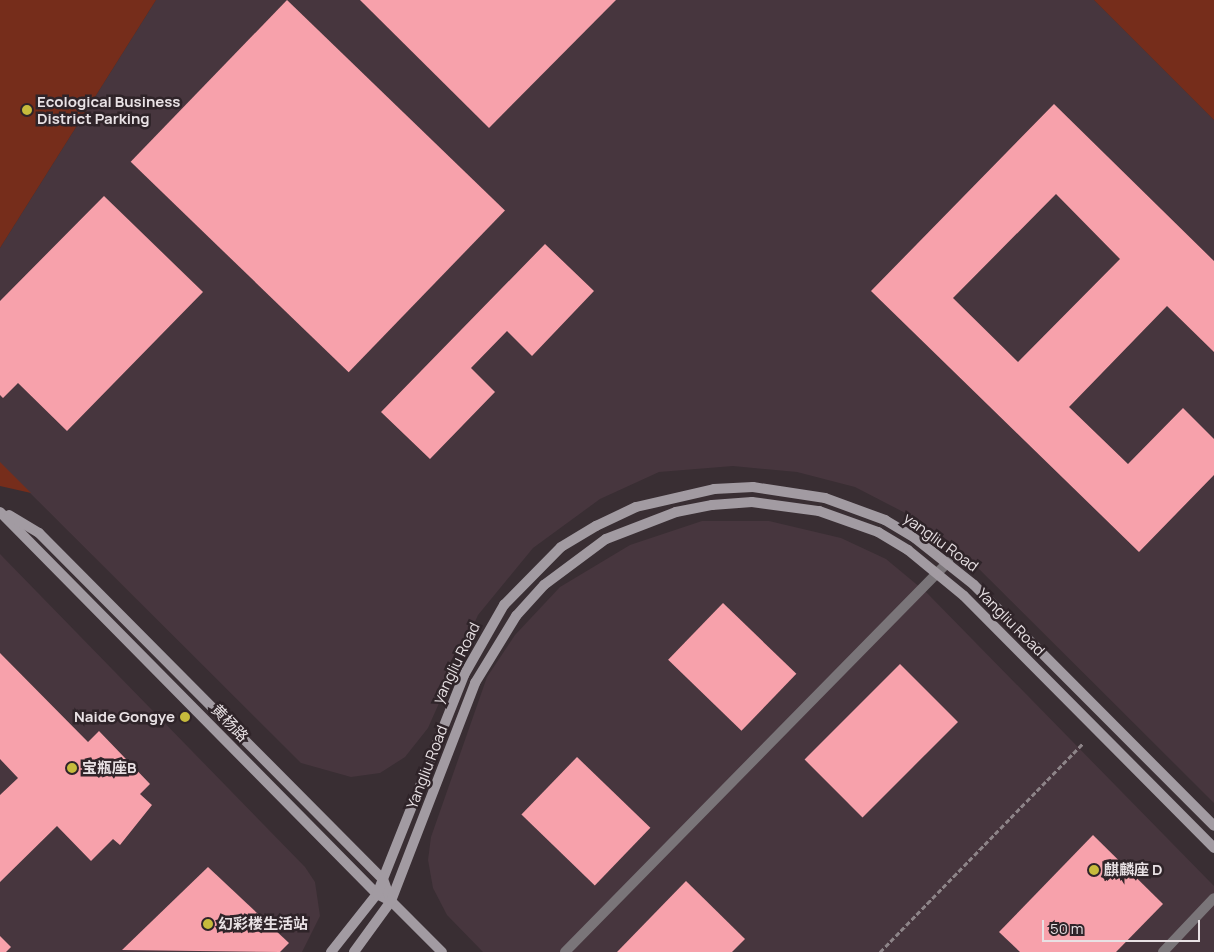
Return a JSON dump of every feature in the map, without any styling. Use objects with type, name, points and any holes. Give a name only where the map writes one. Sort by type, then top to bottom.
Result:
[{"type":"street","name":"yangliu Road","points":[[331,952],[377,894],[481,639],[531,574],[561,547],[596,526],[676,495],[754,487],[790,490],[851,505],[885,520],[948,562],[1214,826]]},
{"type":"street","name":"Yangliu Road","points":[[391,901],[475,683],[494,648],[544,585],[606,539],[676,512],[752,502],[848,520],[878,532],[938,571],[1214,848]]},
{"type":"street","points":[[0,512],[39,533],[383,879],[391,901],[354,952]]},
{"type":"street","name":"黄杨路","points":[[0,512],[377,894],[391,901],[442,952]]},
{"type":"lane","points":[[565,952],[948,562]]},
{"type":"lane","points":[[1162,952],[1214,898]]},
{"type":"path","points":[[880,952],[1083,743]]},
{"type":"shaded area","name":"Ecological Business District Parking","points":[[0,0],[156,0],[0,248]]},
{"type":"shaded area","points":[[156,0],[1094,0],[1214,120],[1214,803],[960,550],[911,516],[855,487],[797,472],[733,466],[659,472],[600,499],[533,548],[478,615],[428,728],[405,757],[380,773],[351,777],[301,763],[0,463],[0,248]]},
{"type":"shaded area","points":[[1094,0],[1214,0],[1214,120]]},
{"type":"shaded area","points":[[0,462],[31,493],[0,486]]},
{"type":"shaded area","points":[[702,521],[769,521],[841,538],[886,559],[927,593],[1214,886],[1214,952],[483,952],[447,915],[433,888],[428,860],[431,837],[487,677],[515,635],[560,587],[630,545]]},
{"type":"shaded area","points":[[0,554],[305,867],[315,882],[320,916],[302,952],[0,952]]},
{"type":"building","points":[[287,0],[505,210],[349,372],[131,162]]},
{"type":"building","points":[[360,0],[616,0],[489,128]]},
{"type":"building","points":[[1054,104],[1214,261],[1214,352],[1167,306],[1069,407],[1128,464],[1183,408],[1214,439],[1214,475],[1139,552],[871,291]],"holes":[[[1056,194],[1120,259],[1018,362],[953,298]]]},
{"type":"building","points":[[104,196],[203,292],[67,431],[18,383],[3,398],[0,395],[0,301]]},
{"type":"building","points":[[545,244],[594,291],[532,356],[507,331],[471,368],[495,392],[430,459],[381,412]]},
{"type":"building","points":[[723,603],[796,674],[741,731],[668,660]]},
{"type":"building","name":"宝瓶座B","points":[[0,653],[88,742],[99,731],[150,784],[140,794],[152,805],[120,845],[113,839],[91,861],[57,826],[0,882],[0,795],[18,778],[0,759]]},
{"type":"building","points":[[900,664],[958,722],[863,817],[805,759]]},
{"type":"building","points":[[577,757],[650,828],[595,885],[521,815]]},
{"type":"building","name":"麒麟座 D","points":[[1093,835],[1163,904],[1116,952],[1020,952],[999,932]]},
{"type":"building","name":"幻彩楼生活站","points":[[208,867],[289,943],[280,952],[122,950]]},
{"type":"building","points":[[686,881],[745,939],[732,952],[617,952]]},
{"type":"building","points":[[0,936],[11,947],[6,952],[0,952]]},
{"type":"place","name":"Ecological Business District Parking","points":[[27,110]]},
{"type":"place","name":"Naide Gongye","points":[[185,717]]},
{"type":"place","name":"宝瓶座B","points":[[72,768]]},
{"type":"place","name":"麒麟座 D","points":[[1094,870]]},
{"type":"place","name":"幻彩楼生活站","points":[[208,924]]}]
